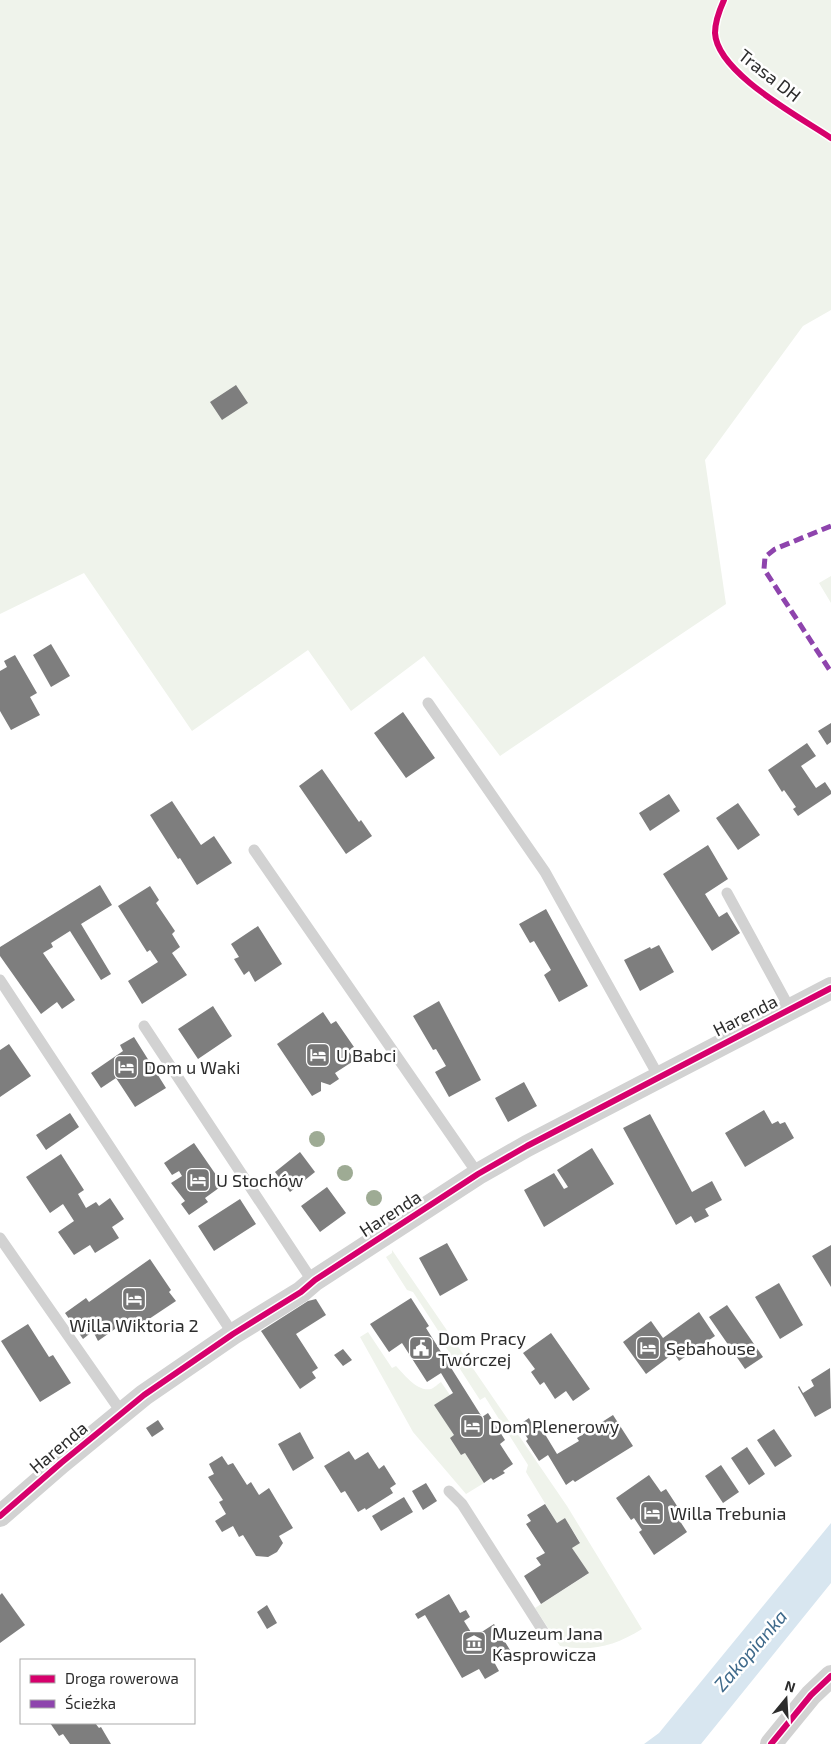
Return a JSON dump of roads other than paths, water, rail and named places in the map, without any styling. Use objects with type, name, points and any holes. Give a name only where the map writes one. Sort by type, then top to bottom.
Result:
[{"type":"street","name":"Harenda","points":[[0,1516],[122,1413],[169,1377],[478,1174],[568,1123],[831,988]]},
{"type":"street","points":[[771,1744],[812,1695],[831,1676]]},
{"type":"lane","points":[[428,703],[545,872],[659,1076]]},
{"type":"lane","points":[[254,850],[478,1174]]},
{"type":"lane","points":[[727,893],[790,1009]]},
{"type":"lane","points":[[0,980],[233,1334]]},
{"type":"lane","points":[[144,1026],[313,1282]]},
{"type":"lane","points":[[0,1238],[122,1413]]},
{"type":"lane","points":[[450,1491],[462,1504],[545,1634]]},
{"type":"water","name":"Zakopianka","points":[[831,1523],[831,1583],[701,1744],[644,1744],[659,1733]]},
{"type":"place","name":"U Babci","points":[[318,1055]]},
{"type":"place","name":"Dom u Waki","points":[[126,1067]]},
{"type":"place","name":"U Stochów","points":[[198,1180]]},
{"type":"place","name":"Willa Wiktoria 2","points":[[134,1299]]},
{"type":"place","name":"Dom Pracy Twórczej","points":[[421,1348]]},
{"type":"place","name":"Sebahouse","points":[[648,1348]]},
{"type":"place","name":"Dom Plenerowy","points":[[472,1426]]},
{"type":"place","name":"Willa Trebunia","points":[[652,1513]]},
{"type":"place","name":"Muzeum Jana Kasprowicza","points":[[474,1643]]}]
